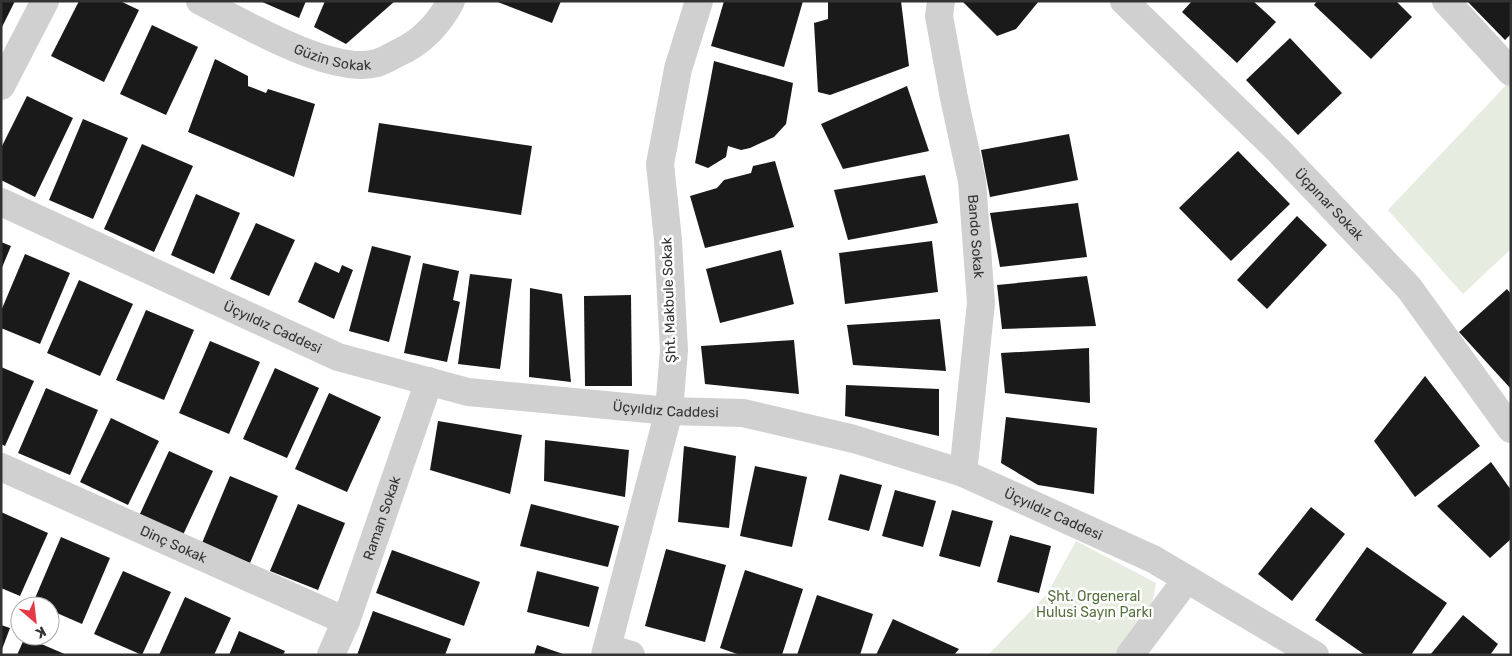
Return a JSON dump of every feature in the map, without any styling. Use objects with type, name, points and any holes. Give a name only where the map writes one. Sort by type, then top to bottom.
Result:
[{"type":"street","points":[[1,86],[45,1]]},
{"type":"street","name":"Güzin Sokak","points":[[200,1],[297,49],[334,60],[357,64],[377,63],[415,46],[442,17],[451,1]]},
{"type":"street","name":"Şht. Makbule Sokak","points":[[614,652],[669,410],[674,350],[668,240],[660,164],[678,69],[699,1]]},
{"type":"street","name":"Bando Sokak","points":[[941,1],[939,16],[950,80],[972,181],[981,303],[963,473]]},
{"type":"street","name":"Üçpınar Sokak","points":[[1124,1],[1278,150],[1409,288],[1511,429]]},
{"type":"street","points":[[1446,1],[1511,72]]},
{"type":"street","name":"Üçyıldız Caddesi","points":[[1,202],[338,357],[468,392],[669,410],[743,412],[854,439],[963,473],[1153,559],[1315,655]]},
{"type":"street","name":"Raman Sokak","points":[[331,655],[346,621],[429,381]]},
{"type":"street","name":"Dinç Sokak","points":[[1,467],[346,621]]},
{"type":"street","points":[[1130,655],[1187,579]]},
{"type":"green space","points":[[1511,80],[1511,249],[1463,294],[1388,210]]},
{"type":"green space","name":"Şht. Orgeneral Hulusi Sayın Parkı","points":[[1076,541],[1156,583],[1151,610],[1115,655],[988,655],[1047,594]]},
{"type":"building","points":[[1,1],[15,1],[1,29]]},
{"type":"building","points":[[79,1],[120,1],[139,10],[104,82],[51,56]]},
{"type":"building","points":[[260,1],[306,1],[299,18]]},
{"type":"building","points":[[325,1],[395,1],[346,44],[314,27]]},
{"type":"building","points":[[495,1],[561,1],[552,23]]},
{"type":"building","points":[[724,1],[803,1],[784,67],[711,46]]},
{"type":"building","points":[[828,1],[901,1],[909,66],[830,95],[818,92],[814,23],[828,19]]},
{"type":"building","points":[[962,1],[1039,1],[1016,29],[997,36]]},
{"type":"building","points":[[1192,1],[1253,1],[1276,22],[1237,63],[1182,12]]},
{"type":"building","points":[[1317,1],[1396,1],[1412,17],[1371,59],[1314,5]]},
{"type":"building","points":[[1467,1],[1511,1],[1511,34],[1505,40]]},
{"type":"building","points":[[152,25],[198,47],[166,115],[120,94]]},
{"type":"building","points":[[1290,38],[1342,93],[1298,135],[1246,80]]},
{"type":"building","points":[[215,59],[248,76],[248,86],[266,93],[268,89],[315,104],[294,177],[188,132]]},
{"type":"building","points":[[714,61],[793,83],[786,124],[774,137],[741,150],[728,146],[726,157],[708,168],[695,163]]},
{"type":"building","points":[[907,86],[929,151],[843,169],[821,124]]},
{"type":"building","points":[[27,96],[73,118],[35,197],[1,180],[1,148]]},
{"type":"building","points":[[83,119],[128,138],[93,219],[49,200]]},
{"type":"building","points":[[379,123],[532,146],[521,215],[368,192]]},
{"type":"building","points":[[1069,134],[1078,180],[990,197],[981,150]]},
{"type":"building","points":[[142,144],[193,166],[154,252],[104,229]]},
{"type":"building","points":[[1238,151],[1290,204],[1231,261],[1179,208]]},
{"type":"building","points":[[775,161],[794,227],[705,248],[690,196],[717,188],[724,180],[751,173],[753,166]]},
{"type":"building","points":[[925,175],[938,223],[848,240],[834,190]]},
{"type":"building","points":[[196,194],[240,213],[214,274],[171,255]]},
{"type":"building","points":[[1078,203],[1087,257],[1000,267],[990,213]]},
{"type":"building","points":[[1297,216],[1327,245],[1267,309],[1237,280]]},
{"type":"building","points":[[256,223],[295,240],[269,296],[230,279]]},
{"type":"building","points":[[932,241],[938,292],[845,304],[839,253]]},
{"type":"building","points":[[1,242],[11,246],[1,270]]},
{"type":"building","points":[[372,246],[411,256],[389,342],[349,331]]},
{"type":"building","points":[[781,250],[794,304],[720,323],[706,269]]},
{"type":"building","points":[[25,254],[70,273],[40,344],[1,328],[1,311]]},
{"type":"building","points":[[315,262],[339,273],[342,265],[353,270],[334,319],[298,302]]},
{"type":"building","points":[[423,263],[459,271],[453,300],[460,302],[447,362],[404,353]]},
{"type":"building","points":[[470,274],[512,279],[500,369],[458,364]]},
{"type":"building","points":[[1087,276],[1096,326],[1002,329],[997,285]]},
{"type":"building","points":[[79,280],[133,304],[100,376],[47,353]]},
{"type":"building","points":[[530,288],[562,294],[571,382],[529,377]]},
{"type":"building","points":[[1507,289],[1511,294],[1511,389],[1459,332]]},
{"type":"building","points":[[631,295],[632,386],[585,386],[584,296]]},
{"type":"building","points":[[146,310],[194,330],[164,400],[116,380]]},
{"type":"building","points":[[940,319],[946,371],[853,365],[847,325]]},
{"type":"building","points":[[794,340],[799,394],[705,384],[701,346]]},
{"type":"building","points":[[210,341],[260,362],[229,434],[179,413]]},
{"type":"building","points":[[1089,348],[1090,403],[1005,393],[1001,353]]},
{"type":"building","points":[[1,367],[34,381],[5,446],[1,444]]},
{"type":"building","points":[[275,368],[319,388],[287,458],[243,439]]},
{"type":"building","points":[[1425,376],[1480,446],[1415,497],[1374,441]]},
{"type":"building","points":[[846,385],[939,389],[939,436],[845,416]]},
{"type":"building","points":[[46,388],[98,410],[70,475],[18,453]]},
{"type":"building","points":[[329,393],[381,417],[347,492],[295,469]]},
{"type":"building","points":[[1006,417],[1097,428],[1094,494],[1038,485],[1001,463]]},
{"type":"building","points":[[111,418],[159,441],[128,505],[80,482]]},
{"type":"building","points":[[438,421],[522,435],[510,494],[430,470]]},
{"type":"building","points":[[545,440],[629,450],[625,497],[544,481]]},
{"type":"building","points":[[684,446],[736,456],[729,528],[678,522]]},
{"type":"building","points":[[169,451],[213,471],[182,537],[139,516]]},
{"type":"building","points":[[1491,462],[1511,490],[1511,539],[1490,558],[1437,506]]},
{"type":"building","points":[[755,466],[807,477],[792,547],[740,536]]},
{"type":"building","points":[[840,474],[882,485],[869,531],[828,520]]},
{"type":"building","points":[[230,476],[278,496],[250,563],[202,543]]},
{"type":"building","points":[[895,490],[936,501],[923,547],[882,536]]},
{"type":"building","points":[[298,504],[345,523],[318,590],[270,571]]},
{"type":"building","points":[[531,504],[619,526],[608,567],[520,546]]},
{"type":"building","points":[[1311,507],[1345,534],[1292,601],[1258,574]]},
{"type":"building","points":[[952,510],[993,521],[980,567],[939,556]]},
{"type":"building","points":[[1,512],[48,533],[20,596],[1,588]]},
{"type":"building","points":[[1010,535],[1051,546],[1039,593],[997,582]]},
{"type":"building","points":[[61,537],[110,558],[82,624],[60,614],[60,596],[36,596]]},
{"type":"building","points":[[1367,547],[1447,603],[1411,655],[1365,655],[1315,620]]},
{"type":"building","points":[[666,549],[726,565],[705,642],[645,626]]},
{"type":"building","points":[[392,550],[480,582],[464,626],[376,593]]},
{"type":"building","points":[[745,570],[803,589],[782,655],[740,655],[720,648]]},
{"type":"building","points":[[123,571],[171,592],[142,655],[94,634]]},
{"type":"building","points":[[537,571],[599,587],[589,627],[527,612]]},
{"type":"building","points":[[817,595],[873,614],[860,655],[797,655]]},
{"type":"building","points":[[185,597],[231,618],[214,655],[159,655]]},
{"type":"building","points":[[373,611],[451,639],[445,655],[357,655]]},
{"type":"building","points":[[1463,615],[1498,644],[1490,655],[1430,655]]},
{"type":"building","points":[[893,619],[959,649],[954,655],[876,655]]},
{"type":"building","points":[[1,625],[10,628],[1,652]]},
{"type":"building","points":[[239,631],[285,651],[283,655],[229,655]]},
{"type":"building","points":[[537,645],[563,654],[563,655],[534,655]]},
{"type":"building","points":[[21,646],[46,646],[67,655],[17,655]]}]
